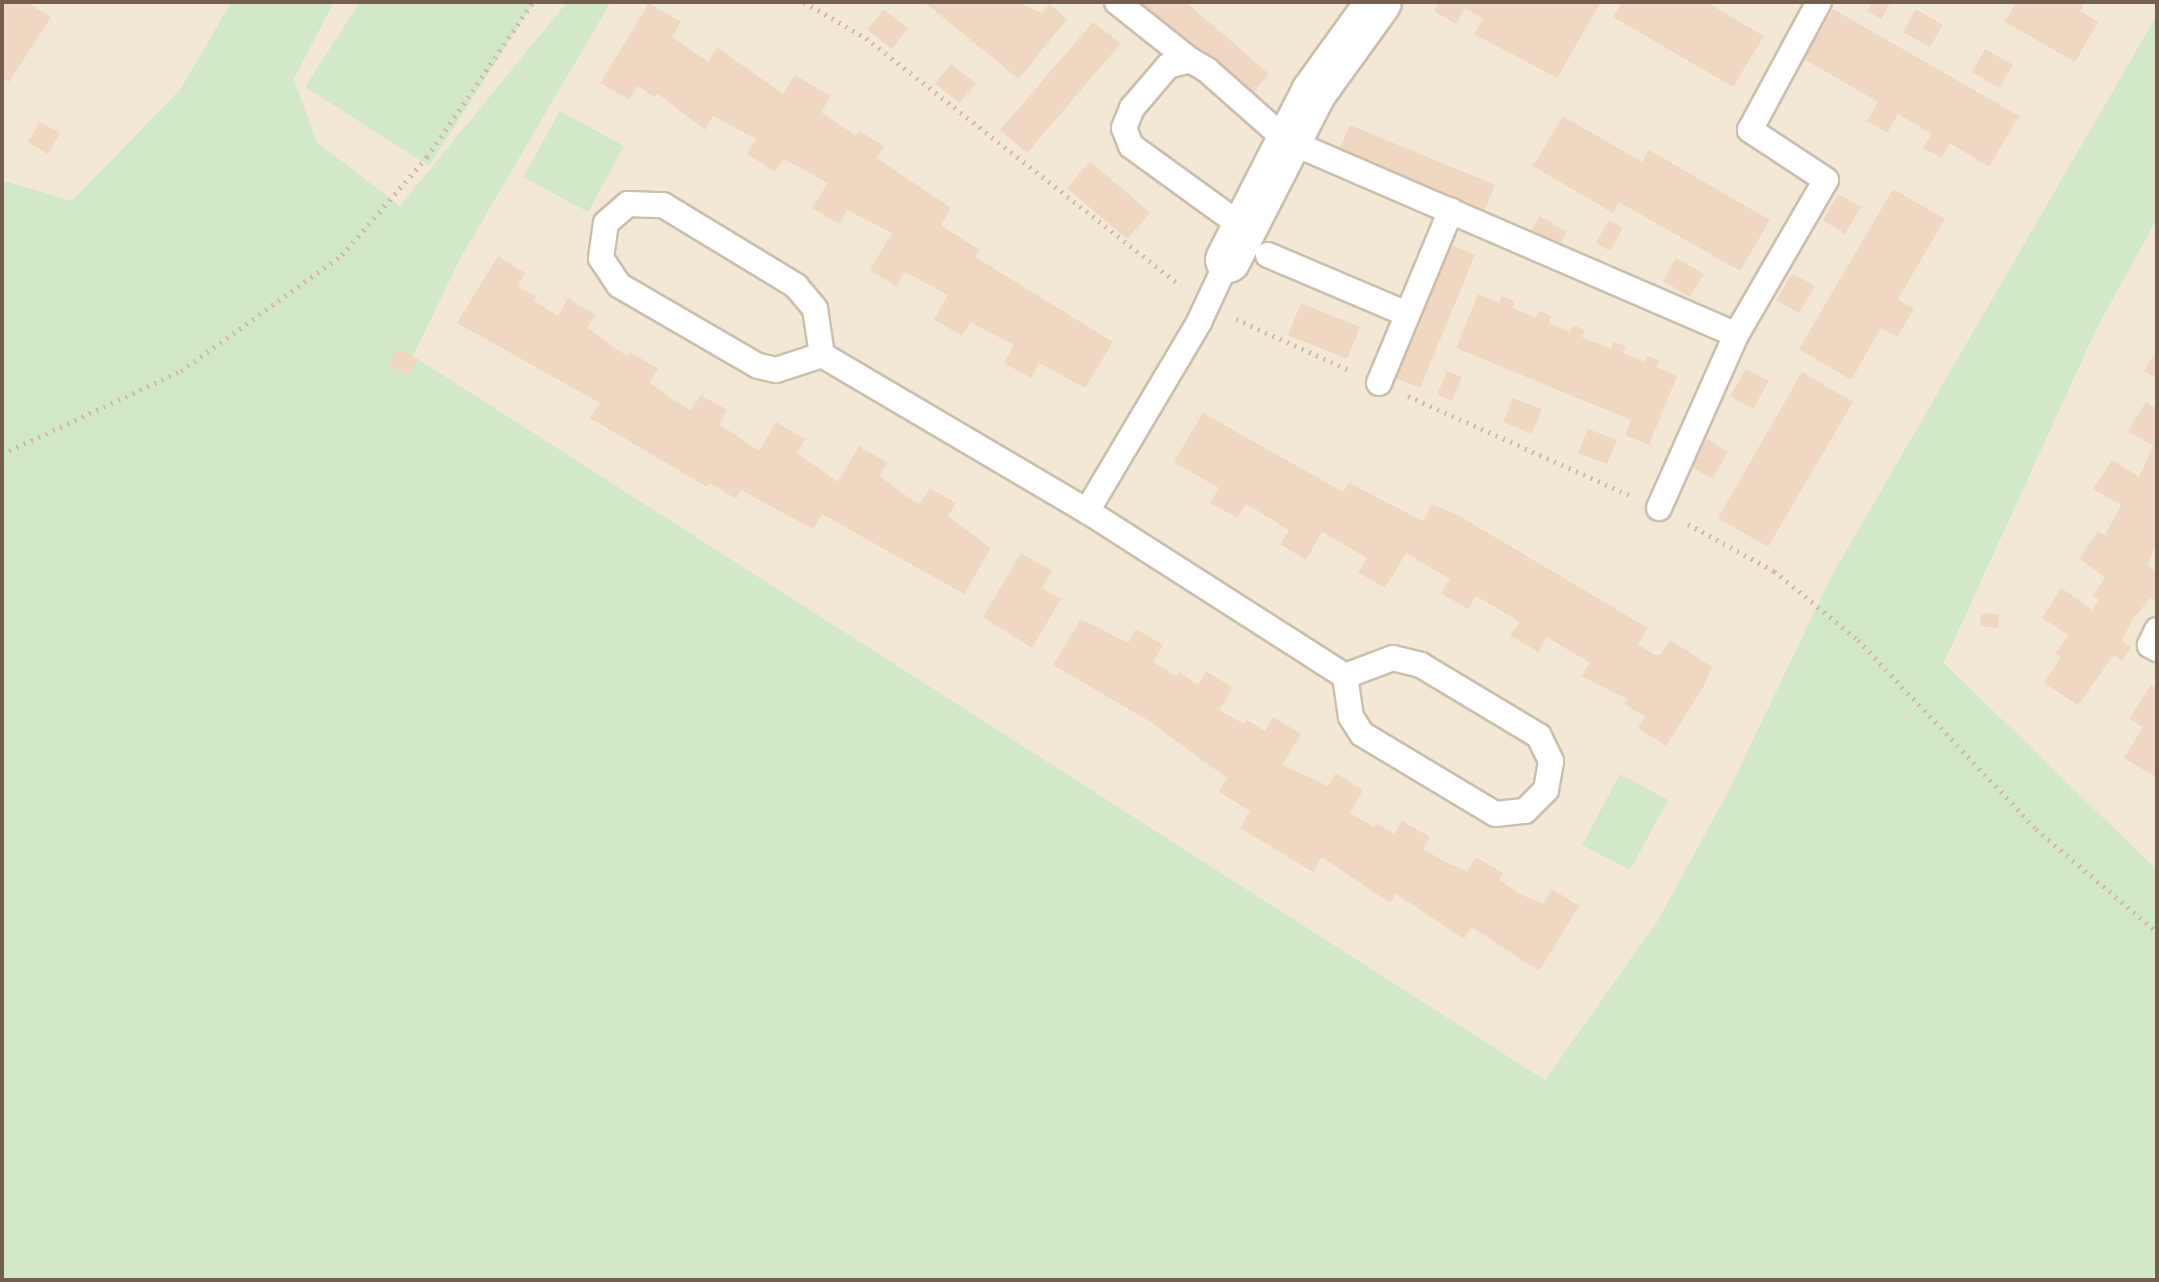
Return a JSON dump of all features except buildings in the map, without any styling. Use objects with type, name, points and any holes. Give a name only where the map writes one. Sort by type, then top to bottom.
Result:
[{"type":"street","points":[[1246,247],[1286,140],[1379,2]]},
{"type":"lane","points":[[1117,2],[1286,140],[1736,335]]},
{"type":"lane","points":[[1659,508],[1736,335],[1826,180],[1750,130],[1819,2]]},
{"type":"lane","points":[[1190,60],[1168,66],[1132,108],[1124,128],[1131,146],[1246,247],[1407,314]]},
{"type":"lane","points":[[822,355],[815,309],[796,286],[663,205],[628,204],[606,223],[601,258],[619,285],[758,366],[776,370],[822,355],[1087,511],[1345,676],[1351,717],[1362,734],[1495,814],[1525,811],[1546,790],[1551,761],[1539,736],[1421,665],[1393,658],[1345,676]]},
{"type":"lane","points":[[1379,383],[1451,210]]},
{"type":"lane","points":[[1087,511],[1207,306],[1246,247]]},
{"type":"lane","points":[[2157,630],[2150,645],[2157,649]]},
{"type":"path","points":[[2,454],[181,371],[342,255],[427,157],[533,2]]},
{"type":"path","points":[[804,2],[866,38],[1207,306],[1659,508],[1774,571],[1858,640],[2036,829],[2157,932]]},
{"type":"shaded area","points":[[2,2],[231,2],[181,88],[72,201],[2,180]]},
{"type":"shaded area","points":[[334,2],[567,2],[400,207],[317,142],[294,79]]},
{"type":"shaded area","points":[[611,2],[2157,2],[2157,15],[1658,920],[1545,1080],[412,356],[460,259]]},
{"type":"shaded area","points":[[2157,219],[2157,870],[1944,664],[2097,328]]},
{"type":"green space","points":[[231,2],[334,2],[294,79],[317,142],[400,206],[567,2],[611,2],[460,259],[413,356],[1545,1080],[1658,920],[1728,792],[1831,577],[2157,15],[2157,219],[2097,328],[1944,663],[2157,870],[2157,1280],[2,1280],[2,180],[72,201],[181,88]]},
{"type":"green space","points":[[360,2],[534,2],[429,166],[305,87]]},
{"type":"green space","points":[[560,111],[624,146],[588,212],[523,177]]},
{"type":"green space","points":[[1620,774],[1668,800],[1630,870],[1582,845]]}]
